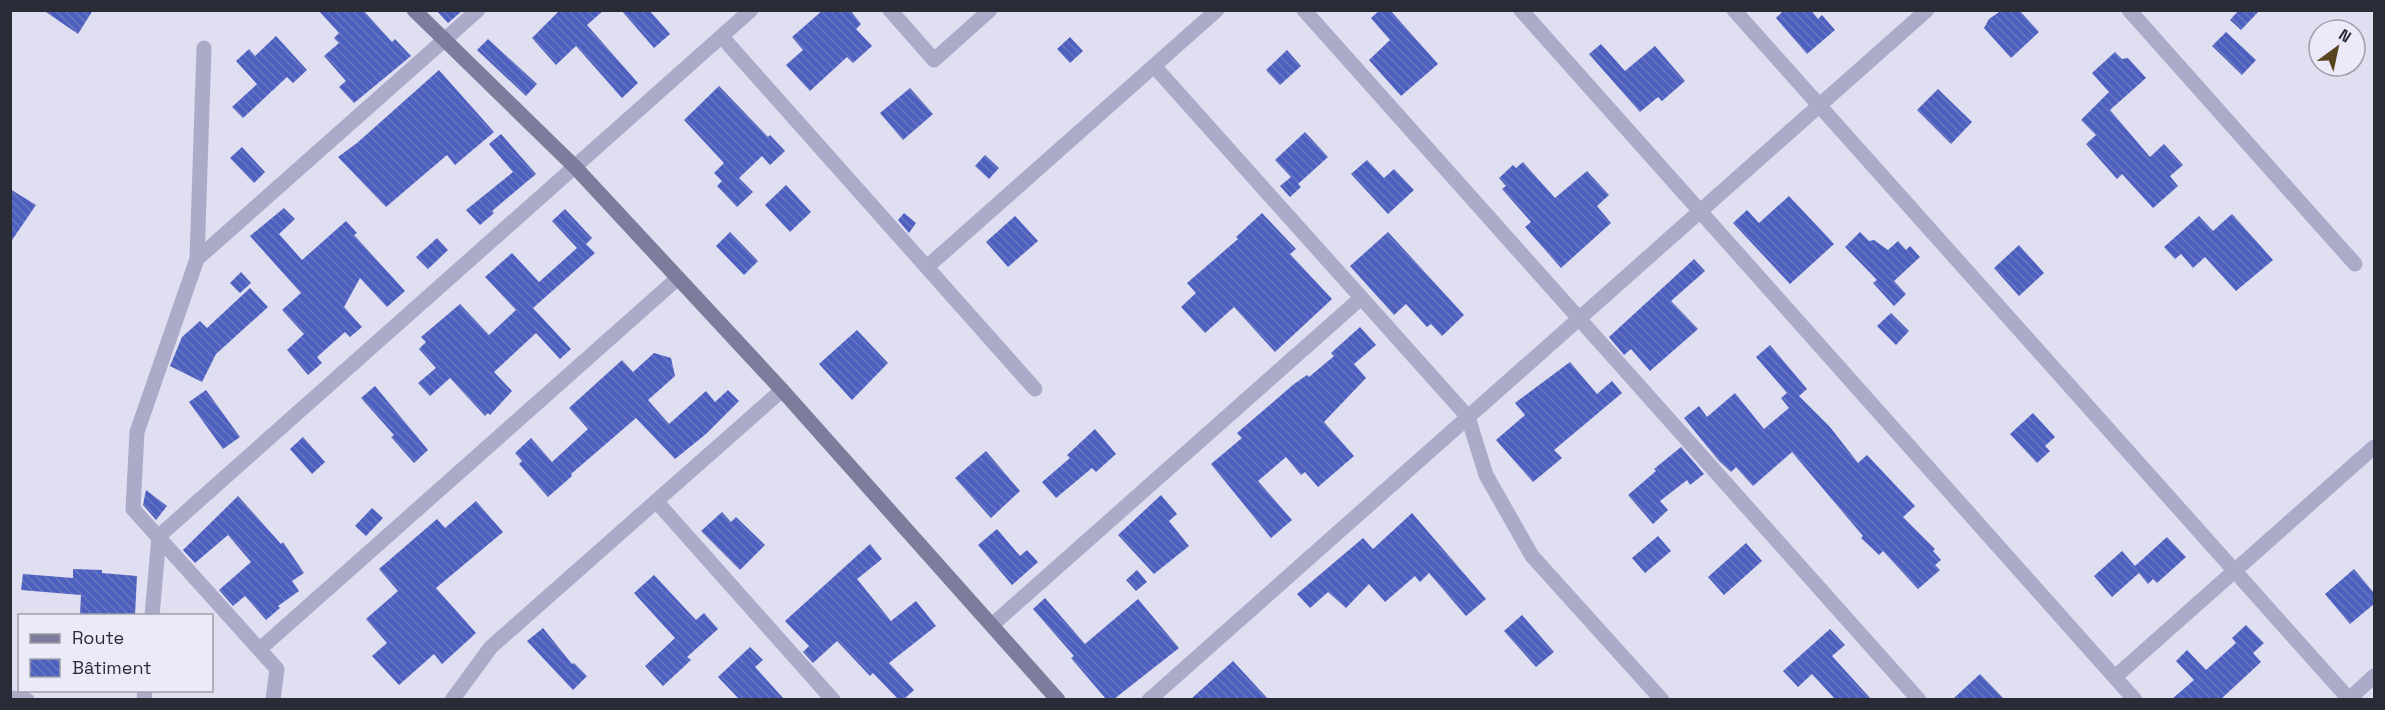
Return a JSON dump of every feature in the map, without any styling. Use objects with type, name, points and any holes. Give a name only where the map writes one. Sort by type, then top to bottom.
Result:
[{"type":"main road","points":[[414,10],[575,167],[782,390],[1058,699]]},
{"type":"street","points":[[197,259],[478,10]]},
{"type":"street","points":[[152,614],[159,536],[751,10]]},
{"type":"street","points":[[890,10],[934,60],[990,10]]},
{"type":"street","points":[[927,267],[1216,10]]},
{"type":"street","points":[[1304,10],[1919,699]]},
{"type":"street","points":[[1521,10],[2135,699]]},
{"type":"street","points":[[1734,10],[2349,699],[2374,676]]},
{"type":"street","points":[[1149,699],[1927,10]]},
{"type":"street","points":[[2129,10],[2355,264]]},
{"type":"street","points":[[722,37],[1035,388]]},
{"type":"street","points":[[204,48],[197,259],[137,432],[133,509],[277,669],[273,699]]},
{"type":"street","points":[[1154,66],[1468,417],[1486,475],[1532,556],[1662,699]]},
{"type":"street","points":[[260,649],[678,278]]},
{"type":"street","points":[[992,625],[1361,298]]},
{"type":"street","points":[[452,699],[491,647],[782,390]]},
{"type":"street","points":[[2115,677],[2374,447]]},
{"type":"street","points":[[656,501],[833,699]]},
{"type":"street","points":[[10,698],[27,699]]},
{"type":"building","points":[[43,10],[93,10],[78,34]]},
{"type":"building","points":[[318,10],[363,10],[392,42],[395,39],[411,56],[354,103],[339,87],[346,81],[324,56],[339,43],[334,38],[339,33]]},
{"type":"building","points":[[436,10],[463,10],[448,23]]},
{"type":"building","points":[[560,10],[604,10],[587,25],[638,83],[622,98],[576,46],[556,65],[532,38]]},
{"type":"building","points":[[621,10],[649,10],[670,34],[654,48]]},
{"type":"building","points":[[823,10],[850,10],[861,24],[856,29],[872,46],[853,63],[847,57],[810,91],[786,65],[803,50],[792,37]]},
{"type":"building","points":[[1380,10],[1390,10],[1438,64],[1401,96],[1369,60],[1390,40],[1371,18]]},
{"type":"building","points":[[1784,10],[1811,10],[1818,19],[1822,15],[1835,30],[1807,54],[1776,18]]},
{"type":"building","points":[[2002,10],[2019,10],[2039,32],[2011,58],[1984,28],[1989,19]]},
{"type":"building","points":[[2239,10],[2260,10],[2241,30],[2230,20]]},
{"type":"building","points":[[2226,32],[2256,60],[2242,75],[2212,46]]},
{"type":"building","points":[[276,36],[307,70],[293,83],[287,77],[243,118],[232,107],[257,84],[236,61],[249,49],[255,56]]},
{"type":"building","points":[[1070,37],[1083,51],[1070,63],[1057,49]]},
{"type":"building","points":[[488,39],[537,84],[526,96],[477,50]]},
{"type":"building","points":[[1601,44],[1625,71],[1655,46],[1685,81],[1662,101],[1658,97],[1640,112],[1589,54]]},
{"type":"building","points":[[1287,50],[1301,66],[1280,85],[1266,70]]},
{"type":"building","points":[[2115,52],[2122,59],[2128,58],[2146,78],[2110,110],[2150,157],[2164,144],[2183,165],[2170,176],[2178,186],[2153,208],[2122,174],[2117,179],[2086,144],[2096,135],[2081,120],[2109,92],[2092,73]]},
{"type":"building","points":[[439,70],[494,132],[455,165],[447,155],[386,207],[338,157]]},
{"type":"building","points":[[719,86],[768,137],[770,135],[785,151],[770,165],[762,156],[739,178],[753,192],[737,207],[717,186],[722,181],[714,173],[724,163],[684,120]]},
{"type":"building","points":[[910,88],[933,114],[903,140],[880,113]]},
{"type":"building","points":[[1938,89],[1972,122],[1951,144],[1917,110]]},
{"type":"building","points":[[1305,132],[1328,157],[1298,184],[1301,187],[1290,197],[1280,186],[1291,177],[1275,160]]},
{"type":"building","points":[[501,134],[536,174],[492,211],[494,213],[480,225],[466,210],[513,172],[489,144]]},
{"type":"building","points":[[242,147],[265,172],[254,183],[230,158]]},
{"type":"building","points":[[985,155],[999,168],[989,179],[975,166]]},
{"type":"building","points":[[1367,160],[1384,178],[1394,169],[1414,190],[1388,214],[1351,174]]},
{"type":"building","points":[[1523,162],[1555,198],[1587,171],[1609,195],[1597,206],[1611,223],[1561,268],[1525,227],[1531,222],[1502,189],[1506,186],[1499,178],[1513,165],[1516,168]]},
{"type":"building","points":[[786,185],[811,212],[790,232],[765,205]]},
{"type":"building","points":[[10,189],[36,205],[10,243]]},
{"type":"building","points":[[1789,196],[1834,244],[1790,284],[1733,223],[1747,210],[1759,223]]},
{"type":"building","points":[[284,208],[295,219],[279,234],[302,260],[346,221],[357,233],[354,235],[405,291],[387,307],[360,278],[344,307],[362,327],[350,337],[345,332],[317,357],[322,363],[308,375],[287,350],[304,334],[282,310],[301,293],[250,236]]},
{"type":"building","points":[[565,209],[592,238],[586,244],[595,253],[533,308],[571,349],[560,359],[536,333],[494,372],[512,391],[490,415],[488,413],[485,416],[450,378],[430,396],[418,383],[436,368],[419,349],[426,342],[421,337],[460,304],[489,335],[516,310],[485,277],[512,253],[539,282],[577,248],[552,221]]},
{"type":"building","points":[[904,213],[916,223],[909,233],[898,220]]},
{"type":"building","points":[[1262,213],[1296,249],[1290,254],[1332,299],[1275,352],[1234,307],[1205,333],[1181,307],[1196,293],[1187,283],[1238,239],[1236,237]]},
{"type":"building","points":[[2232,214],[2273,260],[2236,291],[2205,257],[2193,268],[2181,254],[2175,259],[2164,247],[2199,216],[2213,231]]},
{"type":"building","points":[[1015,216],[1038,241],[1008,267],[986,242]]},
{"type":"building","points":[[730,232],[758,261],[744,275],[716,246]]},
{"type":"building","points":[[1388,232],[1464,315],[1442,336],[1431,324],[1427,327],[1406,304],[1394,315],[1350,266]]},
{"type":"building","points":[[1860,232],[1869,241],[1874,240],[1888,250],[1898,241],[1906,250],[1910,246],[1920,257],[1894,281],[1906,294],[1894,306],[1873,283],[1877,280],[1845,247]]},
{"type":"building","points":[[437,238],[448,250],[428,269],[416,257]]},
{"type":"building","points":[[2019,245],[2044,273],[2019,296],[1994,268]]},
{"type":"building","points":[[1694,259],[1705,271],[1671,301],[1698,329],[1650,371],[1631,349],[1624,355],[1609,337]]},
{"type":"building","points":[[241,272],[251,283],[240,293],[230,283]]},
{"type":"building","points":[[250,288],[268,307],[216,354],[202,382],[170,366],[182,337],[200,321],[207,328]]},
{"type":"building","points":[[1891,313],[1909,331],[1896,345],[1877,326]]},
{"type":"building","points":[[1360,327],[1376,345],[1354,364],[1366,378],[1324,422],[1354,456],[1318,487],[1305,472],[1301,475],[1286,457],[1258,481],[1292,520],[1271,538],[1211,464],[1242,438],[1237,433],[1294,384],[1307,375],[1309,377],[1334,356],[1331,353]]},
{"type":"building","points":[[857,330],[888,363],[852,400],[819,364]]},
{"type":"building","points":[[1770,345],[1807,389],[1799,396],[1830,427],[1858,463],[1867,455],[1915,506],[1903,517],[1935,549],[1933,551],[1941,560],[1935,565],[1940,570],[1918,589],[1883,551],[1879,555],[1861,538],[1863,536],[1792,452],[1753,486],[1736,467],[1731,472],[1719,461],[1684,418],[1699,406],[1707,417],[1735,393],[1764,429],[1789,408],[1781,398],[1787,393],[1756,357]]},
{"type":"building","points":[[654,353],[671,358],[675,376],[648,400],[669,424],[706,391],[715,402],[728,390],[739,401],[706,434],[675,459],[636,418],[548,497],[519,464],[522,461],[515,453],[531,438],[552,462],[588,429],[569,408],[622,360],[633,372]]},
{"type":"building","points":[[1570,362],[1597,394],[1612,381],[1622,393],[1554,450],[1562,458],[1533,482],[1496,440],[1525,415],[1515,403]]},
{"type":"building","points":[[375,386],[428,450],[414,463],[391,437],[394,435],[361,398]]},
{"type":"building","points":[[206,390],[240,437],[223,449],[189,402]]},
{"type":"building","points":[[2033,413],[2055,437],[2045,446],[2050,451],[2037,463],[2010,434]]},
{"type":"building","points":[[1095,429],[1116,454],[1096,472],[1092,468],[1056,498],[1042,482],[1070,458],[1067,455]]},
{"type":"building","points":[[303,437],[325,462],[312,474],[290,449]]},
{"type":"building","points":[[1681,447],[1704,474],[1690,485],[1687,480],[1660,501],[1668,510],[1653,524],[1628,495],[1656,471],[1654,469]]},
{"type":"building","points":[[986,451],[1020,491],[991,518],[955,478]]},
{"type":"building","points":[[146,490],[167,506],[156,520],[143,505]]},
{"type":"building","points":[[1161,495],[1177,514],[1169,521],[1189,546],[1154,574],[1118,535]]},
{"type":"building","points":[[238,496],[281,544],[283,542],[304,573],[292,581],[299,591],[278,606],[280,608],[266,620],[245,596],[233,606],[219,590],[251,562],[228,535],[195,563],[183,550]]},
{"type":"building","points":[[476,501],[503,532],[436,588],[476,633],[442,664],[434,654],[399,685],[372,656],[387,643],[366,619],[398,591],[379,569],[437,519],[445,528]]},
{"type":"building","points":[[372,508],[383,518],[366,536],[355,526]]},
{"type":"building","points":[[722,512],[731,522],[736,517],[765,545],[740,570],[701,531]]},
{"type":"building","points":[[1412,513],[1486,599],[1466,616],[1429,573],[1420,582],[1415,576],[1385,602],[1369,584],[1346,608],[1328,592],[1310,608],[1297,594],[1363,538],[1373,549]]},
{"type":"building","points":[[997,529],[1020,556],[1027,550],[1038,562],[1012,585],[978,545]]},
{"type":"building","points":[[1658,536],[1671,551],[1645,573],[1632,558]]},
{"type":"building","points":[[2167,537],[2186,557],[2157,583],[2153,579],[2148,584],[2139,573],[2112,597],[2094,576],[2122,551],[2135,566]]},
{"type":"building","points":[[1746,543],[1762,561],[1724,595],[1708,577]]},
{"type":"building","points":[[870,544],[882,559],[857,579],[891,621],[916,601],[936,626],[889,663],[914,690],[904,699],[898,699],[873,673],[870,676],[837,641],[813,663],[803,652],[809,646],[785,621]]},
{"type":"building","points":[[73,569],[102,570],[102,573],[137,576],[135,614],[80,614],[81,595],[21,590],[23,574],[73,578]]},
{"type":"building","points":[[2354,569],[2374,593],[2374,604],[2350,624],[2325,594]]},
{"type":"building","points":[[1137,570],[1147,582],[1136,591],[1126,580]]},
{"type":"building","points":[[654,575],[696,620],[704,613],[718,629],[687,657],[691,660],[663,686],[645,666],[675,638],[634,593]]},
{"type":"building","points":[[1045,598],[1085,644],[1138,599],[1179,648],[1114,699],[1106,699],[1071,658],[1074,656],[1033,609]]},
{"type":"building","points":[[1522,615],[1554,652],[1536,667],[1504,631]]},
{"type":"building","points":[[2246,625],[2264,643],[2253,653],[2261,662],[2221,699],[2172,699],[2194,680],[2176,661],[2187,650],[2206,670],[2236,643],[2232,638]]},
{"type":"building","points":[[543,628],[572,664],[574,663],[587,676],[573,690],[527,641]]},
{"type":"building","points":[[1830,629],[1845,645],[1832,656],[1871,699],[1835,699],[1812,674],[1798,687],[1783,671]]},
{"type":"building","points":[[750,647],[763,660],[755,667],[784,699],[739,699],[718,677]]},
{"type":"building","points":[[1233,661],[1268,699],[1191,699]]},
{"type":"building","points":[[1980,674],[2004,699],[1953,699]]}]
